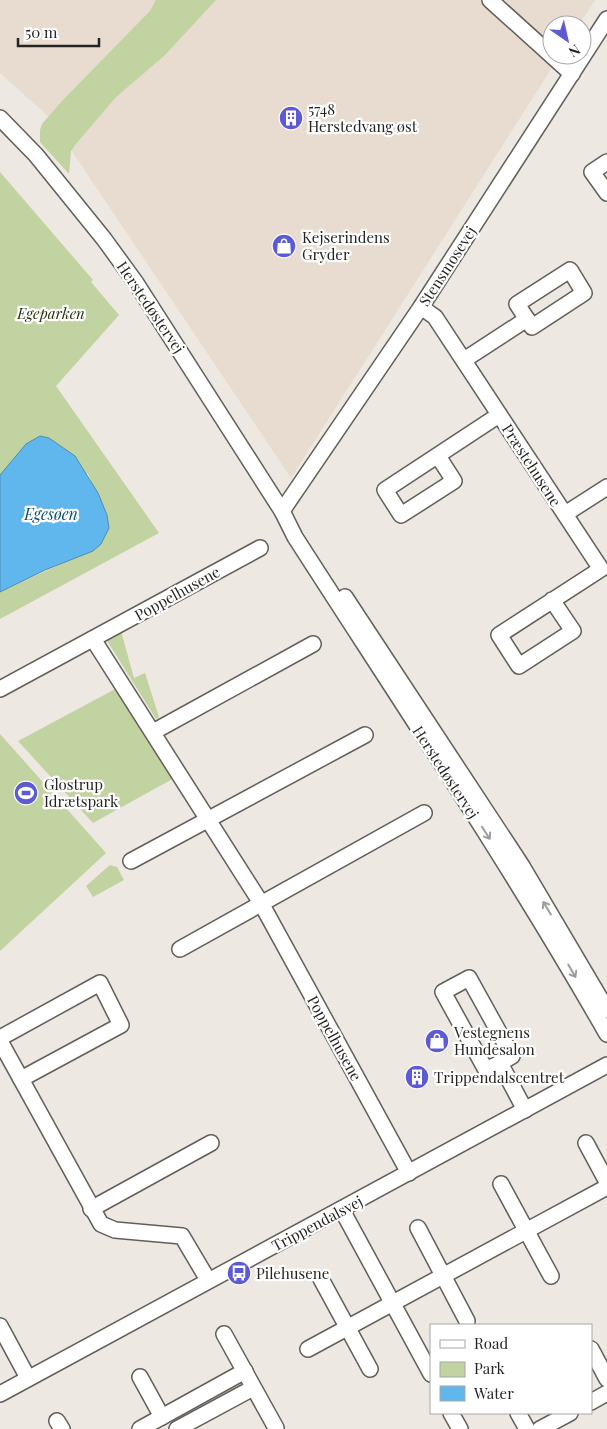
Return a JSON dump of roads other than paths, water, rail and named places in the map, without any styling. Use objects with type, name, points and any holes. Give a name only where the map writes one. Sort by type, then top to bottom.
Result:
[{"type":"street","points":[[490,0],[572,74]]},
{"type":"street","name":"Stensmosevej","points":[[282,511],[420,307],[607,19]]},
{"type":"street","name":"Herstedøstervej","points":[[0,118],[36,156],[104,239],[136,283],[282,511],[295,537],[523,892],[607,1034]]},
{"type":"street","points":[[607,162],[592,172],[607,192]]},
{"type":"street","name":"Præstehusene","points":[[420,307],[435,318],[464,360],[600,570],[552,600],[499,635],[518,666],[573,631],[552,600]]},
{"type":"street","points":[[464,360],[527,319]]},
{"type":"street","name":"Præstehusene","points":[[438,456],[499,415]]},
{"type":"street","name":"Præstehusene","points":[[564,514],[607,487]]},
{"type":"street","name":"Herstedøstervej","points":[[282,511],[303,532],[522,866],[607,1010]]},
{"type":"street","name":"Poppelhusene","points":[[0,689],[260,548]]},
{"type":"street","name":"Poppelhusene","points":[[93,639],[261,903],[406,1168]]},
{"type":"street","points":[[153,732],[313,644]]},
{"type":"street","points":[[131,861],[365,735]]},
{"type":"street","points":[[180,949],[424,813]]},
{"type":"street","points":[[470,978],[512,1056],[503,1068],[486,1070],[443,992],[470,978]]},
{"type":"street","points":[[21,1080],[121,1025],[100,982],[0,1039],[21,1080],[91,1209],[101,1224],[107,1228],[178,1235],[186,1239],[205,1274]]},
{"type":"street","name":"Trippendalsvej","points":[[0,1394],[25,1373],[205,1274],[342,1210],[406,1168],[522,1104],[607,1065]]},
{"type":"street","points":[[503,1068],[522,1104]]},
{"type":"street","points":[[586,1142],[607,1182]]},
{"type":"street","points":[[91,1209],[211,1143]]},
{"type":"street","points":[[501,1184],[551,1276]]},
{"type":"street","points":[[308,1350],[392,1302],[607,1187]]},
{"type":"street","points":[[342,1210],[430,1372]]},
{"type":"street","points":[[418,1228],[467,1320]]},
{"type":"street","points":[[321,1279],[370,1369]]},
{"type":"street","points":[[0,1326],[25,1373]]},
{"type":"street","points":[[224,1334],[276,1428]]},
{"type":"street","points":[[592,1351],[607,1380]]},
{"type":"street","points":[[140,1429],[245,1372]]},
{"type":"street","points":[[140,1377],[162,1417]]},
{"type":"street","points":[[177,1429],[253,1388]]},
{"type":"street","points":[[592,1401],[607,1393]]},
{"type":"street","points":[[452,1414],[460,1429]]},
{"type":"street","points":[[519,1414],[527,1429]]},
{"type":"street","points":[[540,1429],[568,1414]]},
{"type":"water","name":"Egesøen","points":[[40,436],[49,438],[75,456],[98,493],[107,515],[109,528],[101,544],[93,551],[45,570],[0,592],[0,475],[26,444]]},
{"type":"place","name":"5748 Herstedvang øst","points":[[291,118]]},
{"type":"place","name":"Kejserindens Gryder","points":[[284,246]]},
{"type":"place","name":"Glostrup Idrætspark","points":[[26,793]]},
{"type":"place","name":"Vestegnens Hundesalon","points":[[437,1041]]},
{"type":"place","name":"Trippendalscentret","points":[[417,1077]]},
{"type":"place","name":"Pilehusene","points":[[239,1273]]},
{"type":"park label","name":"Egeparken","points":[[51,313]]}]
